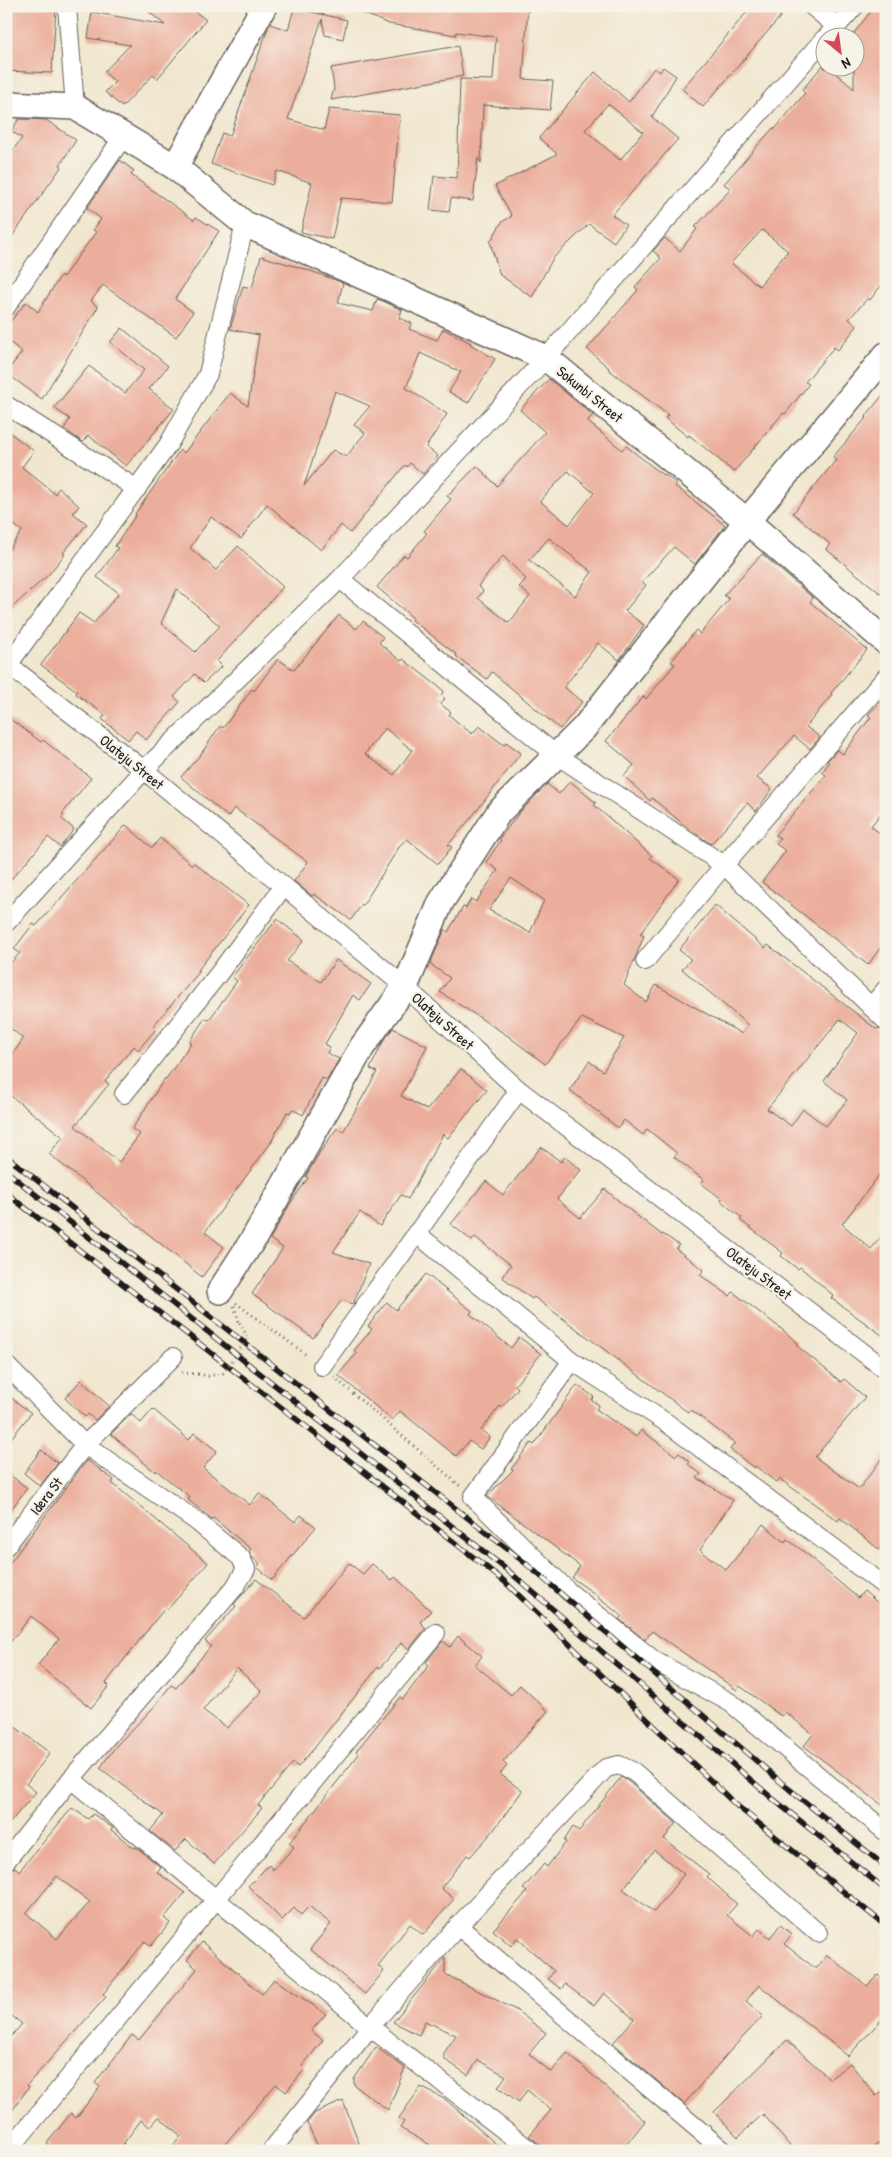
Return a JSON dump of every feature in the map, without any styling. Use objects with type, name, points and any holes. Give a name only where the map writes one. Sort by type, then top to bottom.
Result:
[{"type":"street","points":[[6,104],[75,106],[67,6]]},
{"type":"street","points":[[174,167],[264,6]]},
{"type":"street","points":[[812,6],[825,28]]},
{"type":"street","points":[[835,28],[855,6]]},
{"type":"street","points":[[6,924],[144,770],[340,579],[546,358],[814,51]]},
{"type":"street","name":"Sokunbi Street","points":[[75,106],[174,167],[245,224],[546,358],[747,521],[886,642]]},
{"type":"street","points":[[6,308],[123,137]]},
{"type":"street","points":[[7,664],[168,445],[208,374],[245,224]]},
{"type":"street","points":[[220,1291],[254,1238],[362,1047],[405,987],[441,902],[499,812],[555,754],[584,728],[747,521],[886,355]]},
{"type":"street","points":[[6,405],[137,489]]},
{"type":"street","points":[[340,579],[555,754],[724,865],[886,1022]]},
{"type":"street","name":"Olateju Street","points":[[7,664],[144,770],[405,987],[519,1090],[886,1370]]},
{"type":"street","points":[[645,961],[724,865],[886,678]]},
{"type":"street","points":[[124,1094],[220,972],[283,887]]},
{"type":"street","points":[[871,1007],[886,988]]},
{"type":"street","points":[[322,1366],[519,1090]]},
{"type":"street","points":[[416,1233],[572,1361],[668,1423],[886,1588]]},
{"type":"street","name":"Idera St","points":[[6,1546],[85,1445],[172,1357]]},
{"type":"street","points":[[572,1361],[473,1497],[569,1592],[655,1661],[730,1703],[886,1832]]},
{"type":"street","points":[[6,1365],[85,1445],[195,1520],[241,1558],[246,1569],[234,1587],[71,1779],[6,1861]]},
{"type":"street","points":[[8,2151],[436,1633]]},
{"type":"street","points":[[272,2151],[370,2027],[458,1926],[606,1768],[619,1765],[634,1772],[818,1933]]},
{"type":"street","points":[[71,1779],[370,2027],[531,2151]]},
{"type":"street","points":[[458,1926],[724,2151]]},
{"type":"path","points":[[198,1374],[208,1376],[223,1373],[248,1338],[239,1322],[233,1301],[322,1366],[473,1497]]},
{"type":"building","points":[[6,6],[56,6],[52,73],[6,71]]},
{"type":"building","points":[[142,6],[188,6],[206,20],[157,79],[153,75],[122,107],[105,92],[115,82],[104,72],[130,45],[88,38],[92,12],[165,25]]},
{"type":"building","points":[[346,6],[528,6],[523,79],[553,81],[550,110],[483,105],[481,163],[478,158],[473,201],[451,198],[449,212],[430,210],[434,176],[457,178],[460,79],[493,80],[496,37],[456,32],[456,35],[389,24]]},
{"type":"building","points":[[752,6],[770,6],[781,16],[703,107],[682,89]]},
{"type":"building","points":[[875,6],[886,6],[886,279],[870,300],[868,298],[849,319],[857,326],[838,350],[834,347],[805,382],[809,384],[785,414],[783,413],[734,472],[665,418],[668,415],[608,369],[587,349],[638,290],[635,287],[661,258],[653,251],[665,238],[680,251],[697,229],[695,227],[731,189],[724,184],[773,128],[775,129],[805,93],[802,90],[814,76],[814,78],[841,78],[854,89],[854,78],[864,78],[864,28],[858,28]],"holes":[[[762,230],[788,251],[759,286],[731,263]]]},
{"type":"building","points":[[294,8],[347,20],[343,39],[325,35],[322,19],[288,119],[324,130],[329,109],[400,115],[392,202],[341,198],[332,239],[301,232],[312,183],[277,171],[272,185],[211,164],[222,133],[230,136],[270,24],[288,30]]},
{"type":"building","points":[[458,46],[463,76],[331,100],[334,88],[331,68]]},
{"type":"building","points":[[663,67],[676,76],[652,117],[678,139],[612,215],[626,225],[614,242],[589,224],[553,258],[532,297],[500,275],[490,242],[502,222],[512,216],[495,186],[557,154],[539,138],[595,72],[629,102],[654,68],[660,72]],"holes":[[[608,104],[643,132],[620,160],[585,130]]]},
{"type":"building","points":[[19,119],[46,120],[76,140],[60,165],[62,166],[6,245],[6,159],[22,138],[11,131]]},
{"type":"building","points":[[120,160],[134,171],[131,175],[194,220],[196,217],[219,231],[175,299],[193,312],[176,337],[103,285],[91,301],[98,307],[42,399],[6,373],[22,352],[6,339],[6,327],[26,302],[38,312],[61,275],[63,277],[96,232],[93,230],[101,219],[87,208]]},
{"type":"building","points":[[261,256],[343,283],[338,303],[373,311],[377,299],[383,301],[402,310],[399,318],[412,323],[409,329],[437,340],[443,329],[471,343],[495,359],[468,403],[449,392],[461,372],[420,353],[406,388],[447,414],[426,447],[438,456],[423,474],[410,463],[407,467],[405,465],[350,533],[341,525],[321,550],[267,504],[241,539],[211,517],[190,548],[216,570],[238,546],[283,587],[217,661],[222,666],[204,683],[195,674],[174,697],[180,702],[146,740],[136,731],[128,740],[102,719],[105,715],[76,694],[77,691],[41,665],[79,613],[94,623],[119,593],[97,577],[118,548],[115,546],[135,514],[180,450],[184,453],[230,393],[248,406],[259,335],[230,329],[243,286],[252,288]],"holes":[[[335,391],[370,406],[354,425],[365,433],[346,457],[333,450],[304,486]],[[177,589],[220,626],[195,652],[161,623]]]},
{"type":"building","points":[[122,328],[168,366],[149,389],[174,409],[126,466],[88,435],[83,442],[64,429],[70,419],[54,408],[89,366],[125,393],[144,370],[110,342]]},
{"type":"building","points":[[549,379],[593,415],[587,421],[622,450],[626,446],[664,474],[677,484],[675,486],[725,525],[695,564],[674,547],[642,582],[646,585],[625,611],[644,625],[619,660],[598,643],[564,687],[582,702],[560,729],[492,672],[487,679],[456,656],[412,620],[413,618],[377,587],[404,555],[407,557],[427,533],[424,531],[451,499],[447,496],[477,466],[497,486],[545,432],[520,410]],"holes":[[[568,471],[594,493],[569,525],[540,501]],[[549,538],[592,572],[575,596],[529,560]],[[503,556],[526,579],[519,587],[530,596],[509,623],[478,598],[483,591],[478,586]]]},
{"type":"building","points":[[886,391],[886,598],[826,549],[830,544],[793,513],[836,460],[833,457]]},
{"type":"building","points":[[6,430],[34,451],[22,467],[55,494],[59,488],[79,506],[73,513],[87,524],[63,553],[65,554],[49,574],[6,613],[6,554],[22,531],[6,519]]},
{"type":"building","points":[[762,554],[813,598],[810,602],[867,650],[831,693],[806,727],[820,737],[810,749],[794,736],[757,778],[772,789],[756,811],[747,803],[711,844],[689,829],[652,798],[650,801],[624,776],[634,765],[606,741],[644,696],[646,699],[675,664],[671,662],[696,630],[700,634],[729,599],[724,595]]},
{"type":"building","points":[[339,615],[356,629],[363,621],[383,637],[379,643],[444,691],[441,695],[445,699],[440,704],[451,712],[449,715],[472,734],[479,726],[504,745],[506,742],[521,753],[448,845],[452,847],[438,864],[407,839],[401,844],[363,905],[351,920],[314,894],[312,896],[294,881],[308,862],[234,808],[228,817],[181,777],[201,754],[220,726],[223,728],[252,689],[254,691],[278,659],[294,670]],"holes":[[[385,728],[412,750],[394,775],[365,754]]]},
{"type":"building","points":[[886,695],[886,807],[871,826],[886,839],[886,928],[879,937],[885,941],[868,965],[762,882],[786,851],[776,844],[780,838],[775,835],[826,775],[822,772],[829,763],[827,761],[837,750],[843,754],[871,717],[868,715]]},
{"type":"building","points":[[6,716],[41,742],[43,740],[91,778],[62,814],[64,815],[61,818],[74,829],[60,847],[48,837],[6,885]]},
{"type":"building","points":[[570,781],[596,803],[594,805],[652,856],[650,858],[679,879],[640,934],[644,936],[624,985],[646,1002],[656,985],[742,1034],[748,1025],[682,969],[691,959],[679,950],[715,905],[765,948],[768,945],[876,1029],[886,1031],[886,1166],[842,1224],[871,1249],[886,1231],[886,1338],[831,1298],[833,1295],[800,1267],[798,1269],[781,1256],[783,1253],[740,1220],[742,1218],[721,1201],[722,1199],[701,1183],[704,1180],[674,1157],[677,1153],[647,1129],[643,1135],[624,1120],[618,1128],[570,1090],[589,1061],[603,1071],[624,1038],[582,1018],[545,1064],[508,1036],[440,992],[450,978],[430,964],[445,929],[448,932],[463,907],[466,908],[471,899],[476,902],[498,870],[486,862],[501,840],[499,839],[519,813],[547,784],[559,794]],"holes":[[[511,878],[544,900],[530,933],[489,910]],[[840,1019],[858,1033],[824,1081],[847,1100],[826,1126],[803,1109],[791,1126],[767,1109]]]},
{"type":"building","points":[[126,825],[152,848],[160,838],[192,865],[194,863],[249,905],[198,970],[200,971],[153,1026],[156,1029],[138,1050],[134,1046],[105,1081],[109,1084],[75,1126],[119,1162],[140,1134],[132,1129],[165,1078],[191,1043],[189,1042],[205,1018],[209,1020],[237,981],[232,977],[277,919],[304,940],[287,961],[321,982],[336,960],[371,984],[360,1000],[353,995],[325,1044],[330,1047],[327,1053],[339,1059],[327,1080],[322,1078],[303,1115],[292,1109],[290,1113],[287,1112],[270,1144],[205,1232],[224,1247],[202,1277],[49,1154],[63,1137],[6,1092],[6,1064],[23,1039],[6,1024],[6,968],[20,953],[14,949],[33,924],[36,926]]},
{"type":"building","points":[[393,1028],[427,1046],[401,1096],[427,1110],[461,1069],[487,1090],[448,1138],[443,1134],[408,1199],[401,1195],[380,1226],[360,1212],[333,1252],[369,1264],[353,1304],[342,1300],[313,1338],[252,1294],[283,1248],[270,1239],[290,1204],[308,1178],[306,1176],[320,1152],[337,1128],[343,1132],[377,1072],[370,1069],[383,1042]]},
{"type":"building","points":[[541,1147],[561,1162],[565,1157],[581,1170],[557,1199],[580,1218],[605,1189],[662,1235],[679,1245],[676,1249],[704,1270],[700,1275],[730,1296],[733,1292],[784,1331],[798,1343],[796,1345],[841,1382],[844,1379],[865,1397],[815,1457],[859,1489],[886,1453],[886,1555],[840,1518],[838,1521],[780,1479],[777,1483],[755,1466],[754,1468],[730,1449],[735,1443],[691,1410],[689,1413],[534,1297],[532,1299],[502,1277],[511,1265],[475,1237],[472,1241],[451,1224],[486,1181],[503,1195]]},
{"type":"building","points":[[426,1274],[472,1311],[470,1314],[511,1348],[519,1337],[541,1354],[515,1385],[518,1388],[502,1407],[500,1406],[481,1430],[490,1437],[481,1449],[469,1441],[456,1456],[400,1411],[392,1420],[338,1375],[357,1353],[354,1351],[372,1329],[368,1326],[387,1302],[396,1310]]},
{"type":"building","points":[[81,1380],[109,1406],[95,1420],[88,1414],[85,1417],[65,1398]]},
{"type":"building","points":[[577,1385],[594,1397],[591,1400],[599,1405],[596,1409],[636,1437],[641,1430],[676,1456],[679,1453],[690,1462],[688,1464],[701,1474],[697,1478],[733,1500],[700,1550],[726,1570],[763,1524],[785,1542],[787,1539],[816,1561],[858,1598],[864,1591],[886,1610],[886,1808],[804,1746],[813,1734],[785,1712],[781,1716],[740,1686],[737,1690],[652,1631],[645,1640],[619,1619],[622,1616],[572,1578],[580,1566],[487,1496],[513,1470],[511,1469],[531,1443],[534,1445]]},
{"type":"building","points":[[6,1394],[31,1413],[6,1445]]},
{"type":"building","points":[[153,1409],[189,1440],[194,1433],[217,1451],[203,1468],[250,1505],[259,1493],[295,1522],[301,1515],[316,1527],[272,1580],[257,1567],[260,1564],[252,1557],[249,1551],[251,1549],[188,1500],[190,1497],[156,1470],[155,1472],[111,1434],[131,1414],[141,1423]]},
{"type":"building","points":[[41,1450],[58,1463],[40,1486],[24,1473]]},
{"type":"building","points":[[87,1460],[114,1480],[112,1483],[208,1563],[167,1610],[165,1608],[106,1683],[109,1686],[91,1708],[38,1665],[59,1639],[31,1616],[6,1648],[6,1568]]},
{"type":"building","points":[[6,1472],[27,1488],[6,1516]]},
{"type":"building","points":[[349,1563],[363,1574],[372,1564],[392,1580],[395,1577],[431,1611],[420,1622],[426,1628],[409,1649],[401,1643],[380,1668],[378,1667],[298,1767],[293,1763],[258,1805],[262,1808],[214,1864],[186,1839],[175,1851],[150,1831],[163,1815],[100,1768],[116,1746],[154,1707],[171,1685],[176,1688],[211,1646],[205,1641],[236,1606],[234,1604],[256,1579],[304,1617]],"holes":[[[237,1668],[262,1691],[227,1728],[203,1710]]]},
{"type":"building","points":[[458,1636],[482,1656],[475,1665],[511,1695],[520,1685],[548,1711],[503,1762],[507,1766],[500,1774],[522,1791],[493,1831],[470,1857],[467,1855],[441,1888],[454,1899],[423,1935],[410,1924],[378,1966],[384,1971],[365,1994],[310,1949],[331,1924],[309,1906],[301,1915],[294,1908],[282,1920],[248,1886],[269,1865],[273,1870],[294,1847],[289,1843],[359,1754],[356,1751],[400,1697],[403,1699],[429,1665],[426,1662],[443,1641],[450,1647]]},
{"type":"building","points":[[6,1720],[50,1753],[26,1784],[36,1792],[6,1827]]},
{"type":"building","points":[[621,1777],[628,1781],[676,1823],[664,1839],[709,1874],[707,1877],[737,1904],[727,1915],[753,1936],[759,1929],[770,1938],[780,1925],[792,1934],[784,1944],[816,1969],[827,1955],[867,1986],[878,1975],[886,1983],[886,2015],[848,2056],[759,1985],[746,2001],[763,2016],[684,2104],[613,2043],[634,2019],[604,1993],[594,2006],[565,1984],[561,1989],[548,1979],[554,1971],[517,1938],[511,1946],[493,1930],[527,1892],[523,1889],[544,1864],[547,1867],[566,1842],[564,1841],[573,1827],[579,1831]],"holes":[[[654,1850],[684,1874],[654,1912],[623,1889]]]},
{"type":"building","points":[[72,1808],[88,1819],[93,1814],[113,1828],[111,1830],[161,1867],[157,1872],[185,1893],[164,1918],[170,1923],[151,1946],[145,1941],[103,1994],[106,1997],[27,2085],[29,2087],[6,2119],[6,2042],[22,2024],[6,2011],[6,1873],[15,1867],[19,1871]],"holes":[[[57,1876],[90,1902],[57,1939],[26,1913]]]},
{"type":"building","points":[[202,1942],[262,1994],[274,1979],[326,2014],[311,2031],[323,2040],[302,2066],[305,2069],[286,2092],[276,2084],[219,2151],[169,2151],[181,2136],[159,2117],[150,2127],[141,2120],[118,2151],[57,2151],[47,2143],[71,2113],[76,2118],[100,2087],[95,2083],[132,2035],[139,2040],[197,1969],[187,1960]]},
{"type":"building","points":[[445,1958],[445,1974],[516,2010],[546,2033],[529,2054],[551,2072],[567,2053],[645,2121],[621,2151],[548,2151],[529,2136],[551,2110],[527,2090],[519,2102],[498,2087],[506,2076],[478,2060],[468,2075],[444,2059],[444,2053],[456,2035],[425,2021],[419,2035],[393,2022]]},
{"type":"building","points":[[787,2040],[830,2079],[850,2063],[876,2096],[886,2089],[886,2138],[868,2151],[794,2151],[763,2114],[738,2137],[714,2112]]},
{"type":"building","points":[[376,2047],[405,2068],[388,2110],[354,2085],[354,2079]]},
{"type":"building","points":[[421,2087],[446,2100],[504,2151],[441,2151],[400,2128],[404,2122],[399,2118]]},
{"type":"building","points":[[343,2101],[362,2151],[320,2151],[307,2123],[315,2113]]},
{"type":"railway","points":[[6,1156],[524,1562],[789,1789],[886,1867]]},
{"type":"railway","points":[[6,1171],[512,1574],[773,1799],[886,1890]]},
{"type":"railway","points":[[6,1193],[504,1581],[736,1805],[886,1926]]}]
